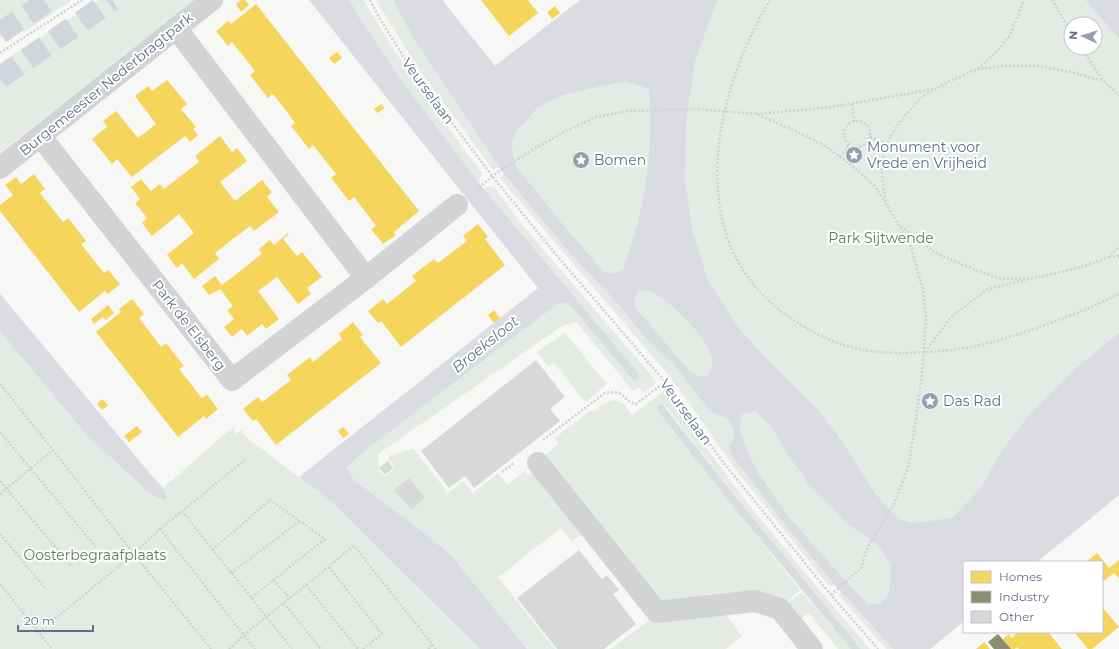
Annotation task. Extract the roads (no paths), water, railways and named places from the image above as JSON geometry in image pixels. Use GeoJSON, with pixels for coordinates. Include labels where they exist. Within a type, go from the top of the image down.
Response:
{"type":"FeatureCollection","features":[{"type":"Feature","properties":{"kind":"street","name":"Burgemeester Nederbragtpark"},"geometry":{"type":"LineString","coordinates":[[0,168],[212,0]]}},
{"type":"Feature","properties":{"kind":"street"},"geometry":{"type":"LineString","coordinates":[[176,28],[366,278]]}},
{"type":"Feature","properties":{"kind":"street","name":"Park de Elsberg"},"geometry":{"type":"LineString","coordinates":[[41,137],[232,380],[366,278],[457,205]]}},
{"type":"Feature","properties":{"kind":"street"},"geometry":{"type":"LineString","coordinates":[[538,453],[657,612],[755,600],[780,609],[812,649]]}},
{"type":"Feature","properties":{"kind":"water","name":"Broeksloot"},"geometry":{"type":"Polygon","coordinates":[[[309,0],[350,0],[359,17],[403,83],[484,189],[639,374],[639,378],[633,380],[569,304],[559,303],[362,453],[347,467],[354,480],[450,554],[527,649],[480,649],[332,502],[299,477],[538,288],[309,0]]]}},
{"type":"Feature","properties":{"kind":"water"},"geometry":{"type":"Polygon","coordinates":[[[393,0],[442,0],[495,66],[580,0],[718,0],[695,62],[686,122],[685,181],[692,227],[707,279],[740,330],[818,410],[841,440],[875,493],[898,519],[913,523],[952,518],[980,489],[1001,452],[1029,415],[1076,368],[1119,333],[1119,495],[1038,561],[963,561],[963,622],[930,649],[893,649],[835,585],[794,536],[732,456],[729,447],[734,438],[733,428],[729,420],[715,414],[707,407],[673,363],[649,342],[621,307],[569,252],[504,174],[414,39],[393,0]],[[624,81],[563,95],[538,107],[516,132],[512,144],[513,157],[518,169],[560,221],[606,273],[616,273],[623,269],[642,206],[649,156],[649,89],[624,81]],[[639,291],[634,300],[635,307],[691,373],[699,376],[708,376],[712,367],[712,358],[703,340],[695,330],[676,310],[657,295],[648,291],[639,291]],[[755,411],[742,414],[739,427],[747,450],[758,473],[789,517],[843,578],[868,604],[880,604],[888,596],[891,579],[890,563],[877,544],[846,523],[830,505],[808,485],[804,476],[789,457],[772,427],[755,411]]]}},
{"type":"Feature","properties":{"kind":"water"},"geometry":{"type":"Polygon","coordinates":[[[1086,0],[1119,0],[1119,38],[1103,20],[1103,16],[1100,16],[1086,0]]]}},
{"type":"Feature","properties":{"kind":"water"},"geometry":{"type":"Polygon","coordinates":[[[0,294],[163,488],[167,496],[165,499],[156,497],[146,490],[87,435],[0,331],[0,294]]]}},
{"type":"Feature","properties":{"kind":"waterway"},"geometry":{"type":"LineString","coordinates":[[661,409],[737,505],[856,649]]}},
{"type":"Feature","properties":{"kind":"tunnel"},"geometry":{"type":"LineString","coordinates":[[0,33],[49,0]]}},
{"type":"Feature","properties":{"kind":"tunnel"},"geometry":{"type":"LineString","coordinates":[[0,78],[112,0]]}},
{"type":"Feature","properties":{"kind":"place","name":"Monument voor Vrede en Vrijheid"},"geometry":{"type":"Point","coordinates":[854,155]}},
{"type":"Feature","properties":{"kind":"place","name":"Bomen"},"geometry":{"type":"Point","coordinates":[581,160]}},
{"type":"Feature","properties":{"kind":"place","name":"Das Rad"},"geometry":{"type":"Point","coordinates":[930,401]}},
{"type":"Feature","properties":{"kind":"park label","name":"Park Sijtwende"},"geometry":{"type":"Point","coordinates":[881,238]}},
{"type":"Feature","properties":{"kind":"park label","name":"Oosterbegraafplaats"},"geometry":{"type":"Point","coordinates":[95,555]}}]}
